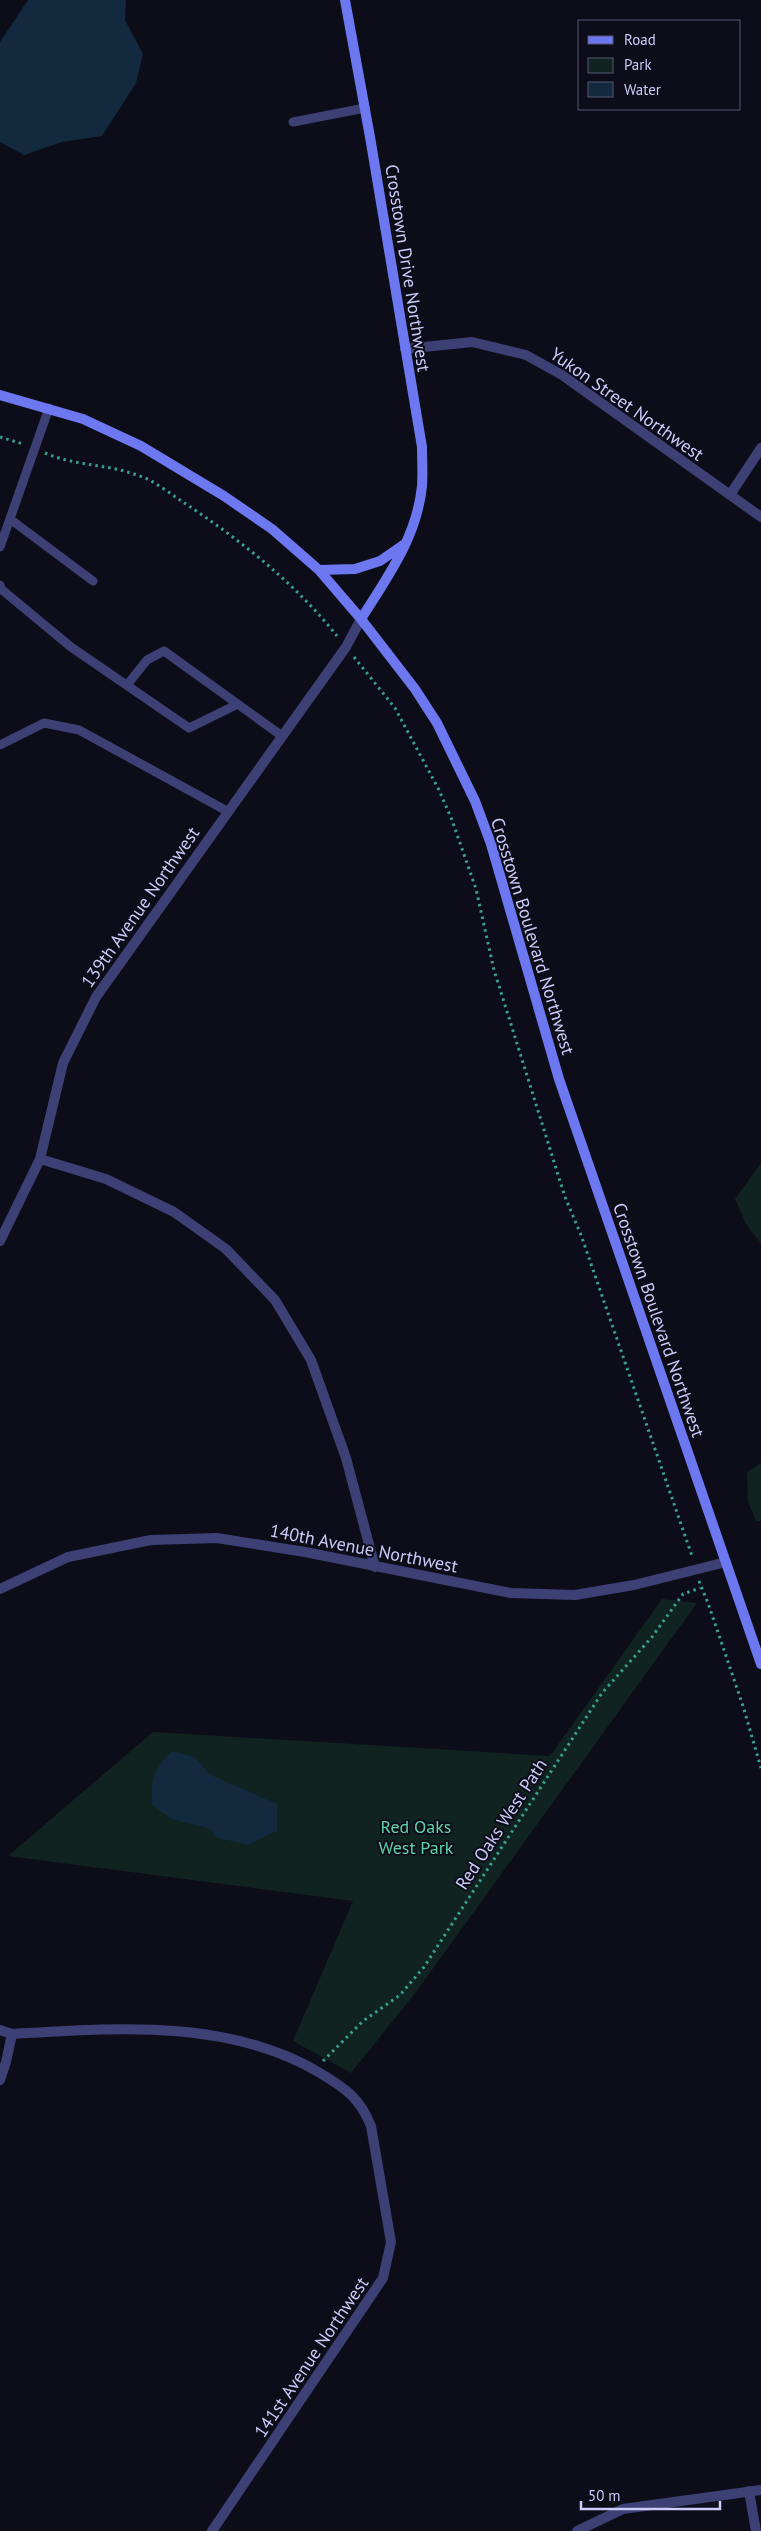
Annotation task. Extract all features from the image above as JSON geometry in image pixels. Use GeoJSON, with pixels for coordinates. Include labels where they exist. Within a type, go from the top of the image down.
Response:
{"type":"FeatureCollection","features":[{"type":"Feature","properties":{"kind":"street","name":"Crosstown Drive Northwest"},"geometry":{"type":"LineString","coordinates":[[345,0],[422,447],[422,484],[417,515],[408,540],[388,578],[361,619]]}},
{"type":"Feature","properties":{"kind":"street","name":"Yukon Street Northwest"},"geometry":{"type":"LineString","coordinates":[[405,349],[472,342],[526,355],[562,375],[761,517]]}},
{"type":"Feature","properties":{"kind":"street","name":"Crosstown Boulevard Northwest"},"geometry":{"type":"LineString","coordinates":[[0,395],[83,419],[142,446],[224,496],[272,529],[319,570],[361,619],[416,689],[453,752],[475,801],[505,886],[540,1017],[579,1142],[761,1664]]}},
{"type":"Feature","properties":{"kind":"street"},"geometry":{"type":"LineString","coordinates":[[730,495],[761,448]]}},
{"type":"Feature","properties":{"kind":"street"},"geometry":{"type":"LineString","coordinates":[[319,570],[355,569],[380,561],[408,540]]}},
{"type":"Feature","properties":{"kind":"street","name":"139th Avenue Northwest"},"geometry":{"type":"LineString","coordinates":[[0,1241],[40,1159],[63,1063],[96,997],[227,811],[346,647],[361,619]]}},
{"type":"Feature","properties":{"kind":"street"},"geometry":{"type":"LineString","coordinates":[[40,1159],[106,1179],[174,1212],[226,1249],[275,1300],[311,1360],[346,1458],[375,1567]]}},
{"type":"Feature","properties":{"kind":"street","name":"140th Avenue Northwest"},"geometry":{"type":"LineString","coordinates":[[0,1589],[68,1557],[151,1540],[217,1538],[305,1552],[511,1593],[574,1595],[634,1585],[726,1562]]}},
{"type":"Feature","properties":{"kind":"street","name":"141st Avenue Northwest"},"geometry":{"type":"LineString","coordinates":[[0,2030],[12,2034],[167,2030],[232,2038],[257,2044],[285,2054],[344,2088],[359,2101],[371,2126],[391,2242],[382,2278],[320,2374],[212,2531]]}},
{"type":"Feature","properties":{"kind":"street"},"geometry":{"type":"LineString","coordinates":[[0,2080],[12,2034]]}},
{"type":"Feature","properties":{"kind":"street"},"geometry":{"type":"LineString","coordinates":[[577,2531],[623,2509],[761,2490]]}},
{"type":"Feature","properties":{"kind":"street"},"geometry":{"type":"LineString","coordinates":[[749,2492],[756,2531]]}},
{"type":"Feature","properties":{"kind":"lane"},"geometry":{"type":"LineString","coordinates":[[293,122],[365,108]]}},
{"type":"Feature","properties":{"kind":"lane"},"geometry":{"type":"LineString","coordinates":[[0,547],[49,408]]}},
{"type":"Feature","properties":{"kind":"lane"},"geometry":{"type":"LineString","coordinates":[[10,519],[92,581]]}},
{"type":"Feature","properties":{"kind":"lane"},"geometry":{"type":"LineString","coordinates":[[0,585],[2,589],[71,647],[189,728],[238,704]]}},
{"type":"Feature","properties":{"kind":"lane"},"geometry":{"type":"LineString","coordinates":[[128,685],[147,660],[164,651],[282,736]]}},
{"type":"Feature","properties":{"kind":"lane"},"geometry":{"type":"LineString","coordinates":[[0,745],[44,723],[79,730],[227,811]]}},
{"type":"Feature","properties":{"kind":"path"},"geometry":{"type":"LineString","coordinates":[[0,437],[35,448],[63,460],[140,475],[162,488],[253,552],[322,617],[394,708],[439,790],[452,820],[476,889],[494,970],[565,1197],[581,1235],[689,1548]]}},
{"type":"Feature","properties":{"kind":"path","name":"Red Oaks West Path"},"geometry":{"type":"LineString","coordinates":[[315,2070],[355,2028],[394,2001],[413,1981],[566,1751],[602,1693],[652,1637],[682,1594],[700,1588],[715,1622],[761,1768]]}},
{"type":"Feature","properties":{"kind":"green space"},"geometry":{"type":"Polygon","coordinates":[[[761,1163],[761,1243],[747,1226],[735,1199],[761,1163]]]}},
{"type":"Feature","properties":{"kind":"green space"},"geometry":{"type":"Polygon","coordinates":[[[761,1463],[761,1521],[756,1521],[748,1502],[747,1472],[761,1463]]]}},
{"type":"Feature","properties":{"kind":"green space","name":"Red Oaks West Park"},"geometry":{"type":"Polygon","coordinates":[[[662,1599],[697,1603],[416,1992],[351,2073],[293,2041],[353,1901],[8,1856],[153,1732],[550,1756],[662,1599]]]}},
{"type":"Feature","properties":{"kind":"water"},"geometry":{"type":"Polygon","coordinates":[[[28,0],[126,0],[125,20],[143,54],[136,83],[102,136],[62,142],[24,155],[0,142],[0,42],[28,0]]]}},
{"type":"Feature","properties":{"kind":"water"},"geometry":{"type":"Polygon","coordinates":[[[172,1751],[195,1757],[209,1774],[277,1804],[277,1831],[248,1845],[215,1837],[211,1829],[172,1819],[152,1805],[154,1775],[161,1763],[172,1751]]]}}]}
